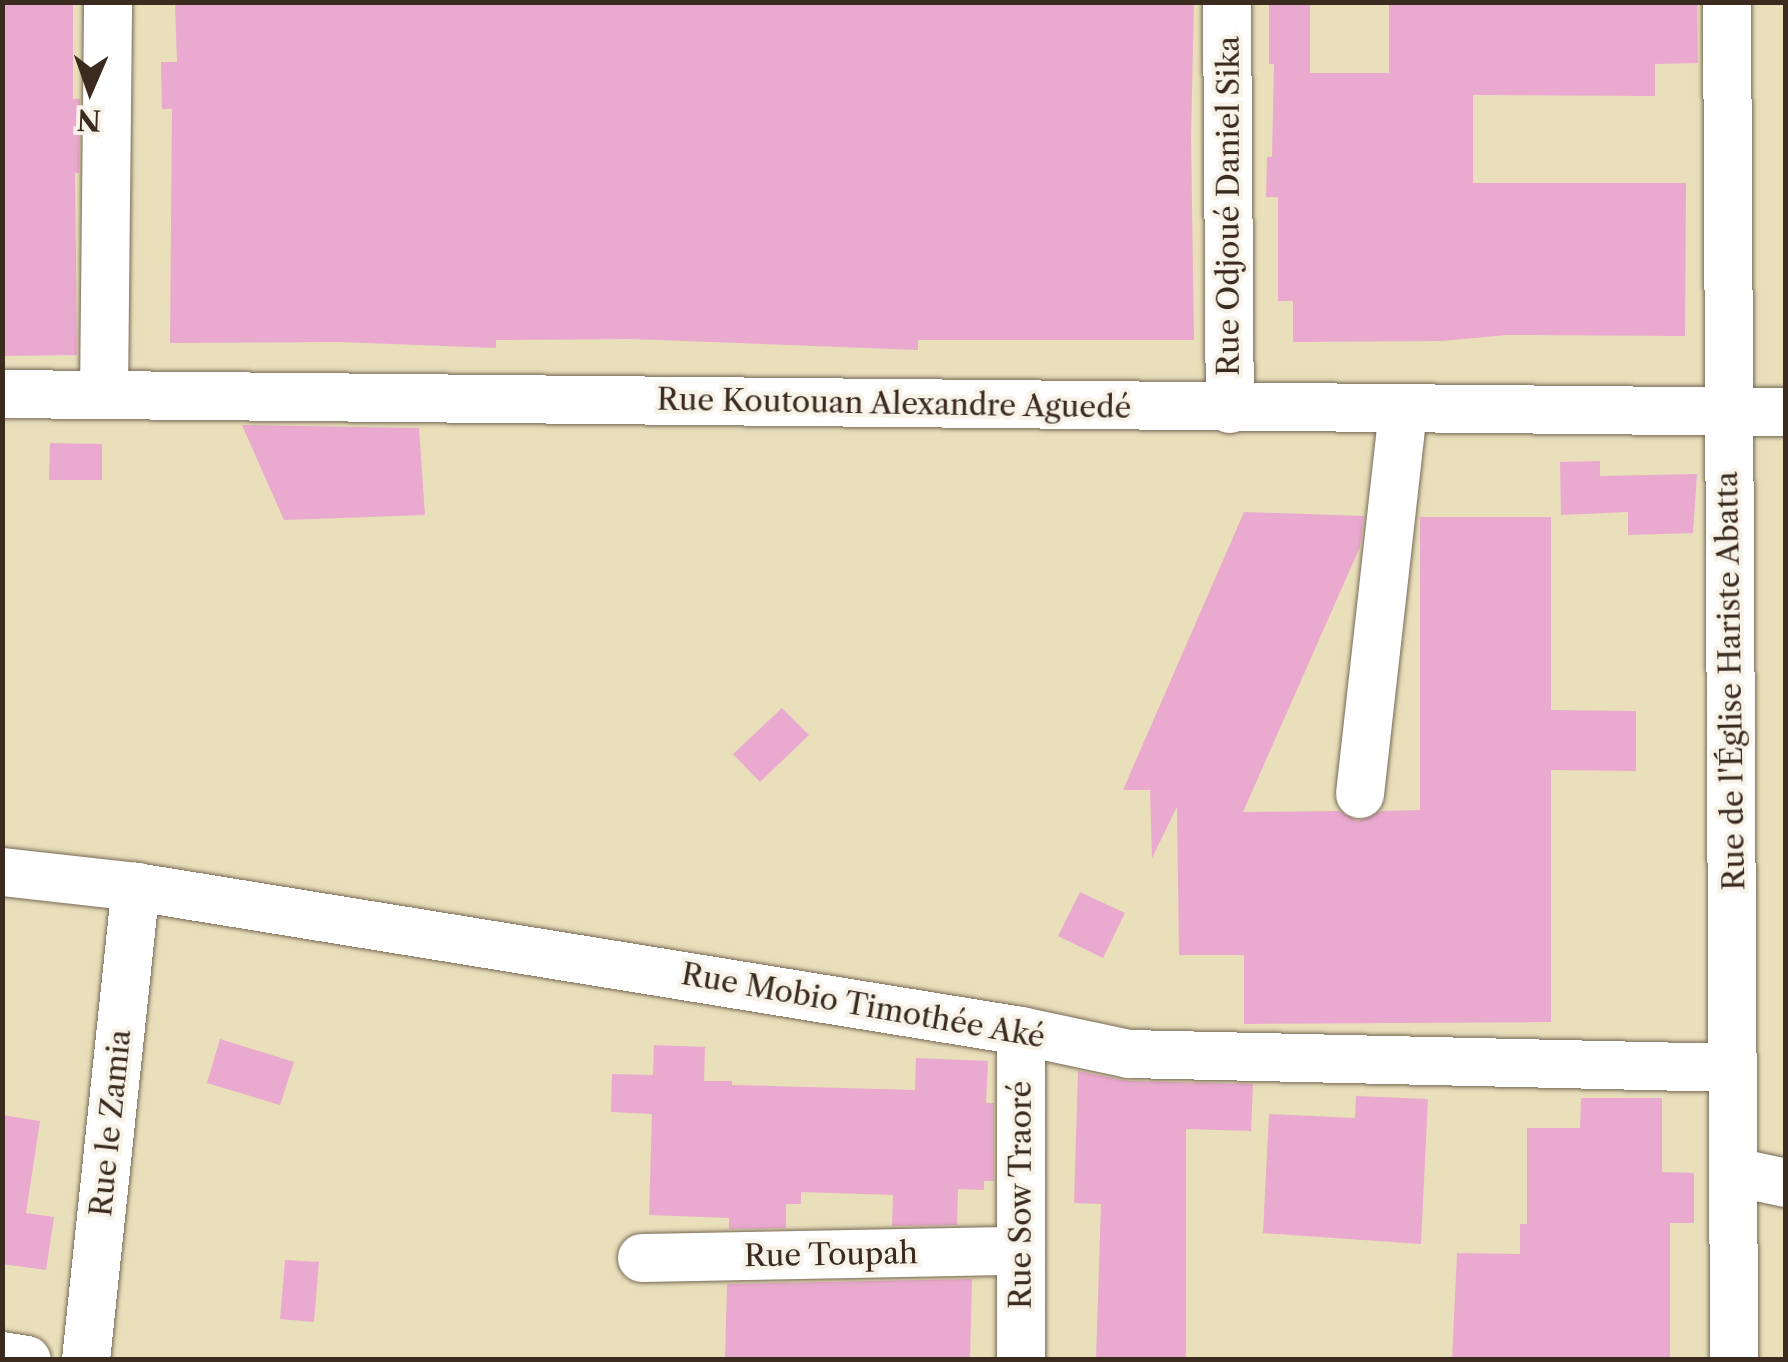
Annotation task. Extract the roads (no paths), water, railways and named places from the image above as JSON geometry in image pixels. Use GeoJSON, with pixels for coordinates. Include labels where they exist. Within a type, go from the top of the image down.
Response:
{"type":"FeatureCollection","features":[{"type":"Feature","properties":{"kind":"street"},"geometry":{"type":"LineString","coordinates":[[104,394],[108,2]]}},
{"type":"Feature","properties":{"kind":"street","name":"Rue Odjoué Daniel Sika"},"geometry":{"type":"LineString","coordinates":[[1227,2],[1230,409]]}},
{"type":"Feature","properties":{"kind":"street","name":"Rue de l'Église Hariste Abatta"},"geometry":{"type":"LineString","coordinates":[[1727,2],[1734,1360]]}},
{"type":"Feature","properties":{"kind":"street","name":"Rue Koutouan Alexandre Aguedé"},"geometry":{"type":"LineString","coordinates":[[2,394],[1786,412]]}},
{"type":"Feature","properties":{"kind":"street"},"geometry":{"type":"LineString","coordinates":[[1360,794],[1403,411]]}},
{"type":"Feature","properties":{"kind":"street","name":"Rue Mobio Timothée Aké"},"geometry":{"type":"LineString","coordinates":[[2,872],[136,887],[1021,1031],[1129,1054],[1730,1068]]}},
{"type":"Feature","properties":{"kind":"street","name":"Rue le Zamia"},"geometry":{"type":"LineString","coordinates":[[86,1360],[136,887]]}},
{"type":"Feature","properties":{"kind":"street","name":"Rue Sow Traoré"},"geometry":{"type":"LineString","coordinates":[[1021,1031],[1021,1360]]}},
{"type":"Feature","properties":{"kind":"street"},"geometry":{"type":"LineString","coordinates":[[1735,1172],[1786,1182]]}},
{"type":"Feature","properties":{"kind":"street","name":"Rue Toupah"},"geometry":{"type":"LineString","coordinates":[[642,1258],[1021,1251]]}},
{"type":"Feature","properties":{"kind":"street"},"geometry":{"type":"LineString","coordinates":[[2,1356],[27,1360]]}}]}
